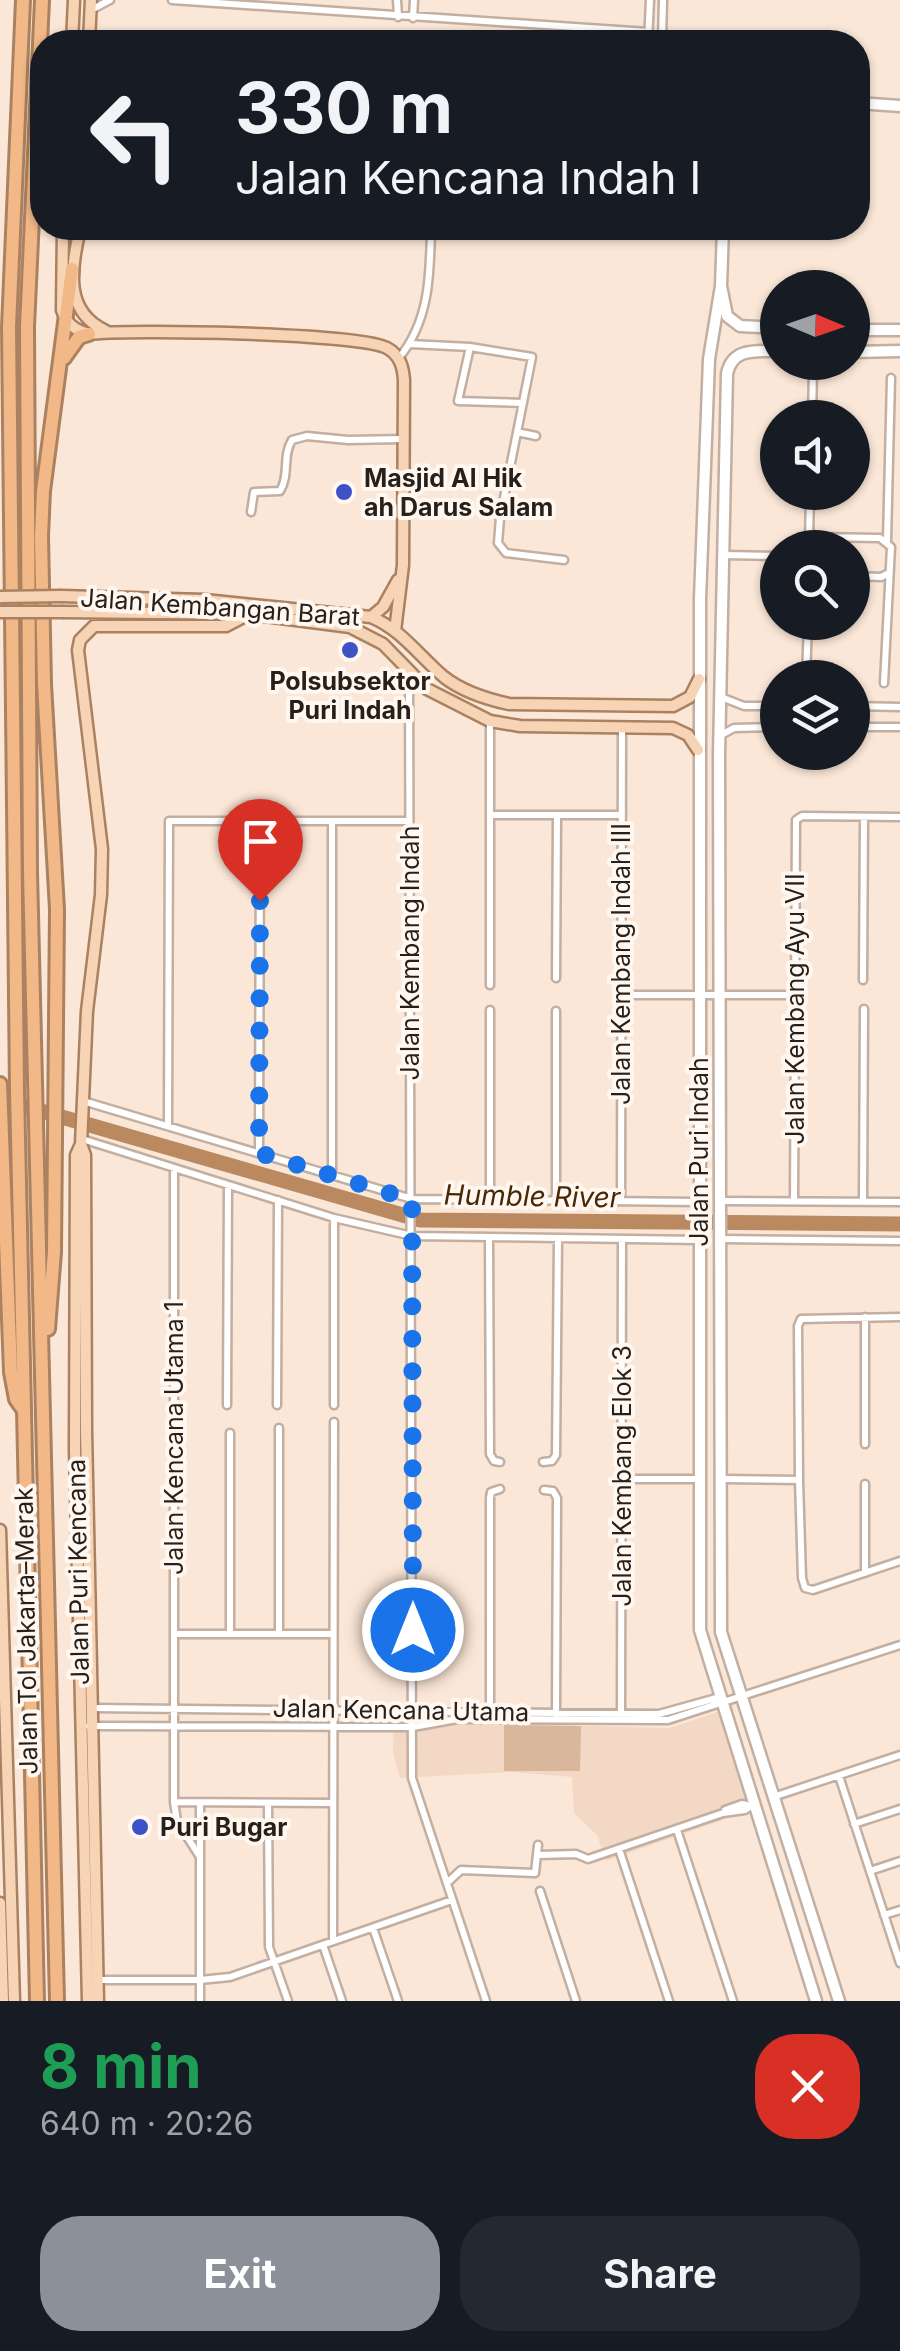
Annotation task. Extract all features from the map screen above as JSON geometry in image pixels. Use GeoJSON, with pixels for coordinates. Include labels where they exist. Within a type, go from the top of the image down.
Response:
{"type":"FeatureCollection","features":[{"type":"Feature","properties":{"kind":"highway"},"geometry":{"type":"LineString","coordinates":[[11,1143],[17,1091],[9,327],[23,0]]}},
{"type":"Feature","properties":{"kind":"highway","name":"Jalan Tol Jakarta–Merak"},"geometry":{"type":"LineString","coordinates":[[41,30],[42,0]]}},
{"type":"Feature","properties":{"kind":"highway","name":"Jalan Tol Jakarta–Merak"},"geometry":{"type":"LineString","coordinates":[[31,240],[27,327],[30,872],[56,2001]]}},
{"type":"Feature","properties":{"kind":"highway"},"geometry":{"type":"LineString","coordinates":[[43,1346],[52,1300],[56,908],[41,536],[43,491],[72,269]]}},
{"type":"Feature","properties":{"kind":"highway"},"geometry":{"type":"LineString","coordinates":[[62,360],[79,337],[89,334]]}},
{"type":"Feature","properties":{"kind":"highway"},"geometry":{"type":"LineString","coordinates":[[0,1084],[11,1143]]}},
{"type":"Feature","properties":{"kind":"highway","name":"Jalan Tol Jakarta–Merak"},"geometry":{"type":"LineString","coordinates":[[11,1143],[12,1372],[16,1399],[24,1410],[37,2001]]}},
{"type":"Feature","properties":{"kind":"main road"},"geometry":{"type":"LineString","coordinates":[[73,30],[74,0]]}},
{"type":"Feature","properties":{"kind":"main road"},"geometry":{"type":"LineString","coordinates":[[90,30],[91,5]]}},
{"type":"Feature","properties":{"kind":"main road"},"geometry":{"type":"LineString","coordinates":[[870,105],[900,106]]}},
{"type":"Feature","properties":{"kind":"main road"},"geometry":{"type":"LineString","coordinates":[[63,240],[61,288],[66,320],[74,329],[89,334],[342,340],[384,346],[399,358],[404,380],[404,565],[395,631]]}},
{"type":"Feature","properties":{"kind":"main road"},"geometry":{"type":"LineString","coordinates":[[78,240],[72,269],[78,308],[95,326],[108,332]]}},
{"type":"Feature","properties":{"kind":"main road","name":"Jalan Puri Indah"},"geometry":{"type":"LineString","coordinates":[[722,240],[720,286],[708,359],[699,679],[700,1630],[750,1804],[816,2001]]}},
{"type":"Feature","properties":{"kind":"main road"},"geometry":{"type":"LineString","coordinates":[[720,286],[724,310],[735,324],[760,326]]}},
{"type":"Feature","properties":{"kind":"main road"},"geometry":{"type":"LineString","coordinates":[[870,331],[900,330]]}},
{"type":"Feature","properties":{"kind":"main road","name":"Jalan Puri Indah"},"geometry":{"type":"LineString","coordinates":[[760,351],[732,358],[727,374],[719,738],[721,1632],[839,2001]]}},
{"type":"Feature","properties":{"kind":"main road"},"geometry":{"type":"LineString","coordinates":[[870,352],[900,352]]}},
{"type":"Feature","properties":{"kind":"main road"},"geometry":{"type":"LineString","coordinates":[[371,617],[391,596],[404,565]]}},
{"type":"Feature","properties":{"kind":"main road","name":"Jalan Kembangan Barat"},"geometry":{"type":"LineString","coordinates":[[0,596],[205,600],[371,617],[395,631],[454,684],[509,704],[673,706],[690,697],[699,679]]}},
{"type":"Feature","properties":{"kind":"main road","name":"Jalan Kembangan Barat"},"geometry":{"type":"LineString","coordinates":[[0,612],[249,614],[362,630],[446,700],[490,722],[508,726],[681,731],[698,750]]}},
{"type":"Feature","properties":{"kind":"main road","name":"Jalan Puri Kencana"},"geometry":{"type":"LineString","coordinates":[[98,2001],[86,1708],[85,1154],[80,1139],[87,1011],[102,895],[102,849],[78,650],[80,640],[94,626],[226,626],[249,614]]}},
{"type":"Feature","properties":{"kind":"main road"},"geometry":{"type":"LineString","coordinates":[[508,726],[518,715],[509,704]]}},
{"type":"Feature","properties":{"kind":"main road"},"geometry":{"type":"LineString","coordinates":[[642,706],[650,716],[642,727]]}},
{"type":"Feature","properties":{"kind":"main road"},"geometry":{"type":"LineString","coordinates":[[0,1530],[14,2001]]}},
{"type":"Feature","properties":{"kind":"main road","name":"Jalan Puri Kencana"},"geometry":{"type":"LineString","coordinates":[[87,1726],[88,2001]]}},
{"type":"Feature","properties":{"kind":"main road"},"geometry":{"type":"LineString","coordinates":[[0,1904],[3,2001]]}},
{"type":"Feature","properties":{"kind":"street"},"geometry":{"type":"LineString","coordinates":[[91,5],[110,0]]}},
{"type":"Feature","properties":{"kind":"street"},"geometry":{"type":"LineString","coordinates":[[172,0],[614,30]]}},
{"type":"Feature","properties":{"kind":"street"},"geometry":{"type":"LineString","coordinates":[[397,0],[398,17]]}},
{"type":"Feature","properties":{"kind":"street"},"geometry":{"type":"LineString","coordinates":[[413,18],[414,0]]}},
{"type":"Feature","properties":{"kind":"street"},"geometry":{"type":"LineString","coordinates":[[648,30],[650,0]]}},
{"type":"Feature","properties":{"kind":"street"},"geometry":{"type":"LineString","coordinates":[[663,30],[664,0]]}},
{"type":"Feature","properties":{"kind":"street"},"geometry":{"type":"LineString","coordinates":[[399,358],[410,344],[427,294],[430,240]]}},
{"type":"Feature","properties":{"kind":"street"},"geometry":{"type":"LineString","coordinates":[[410,344],[532,356],[498,543],[506,553],[564,560]]}},
{"type":"Feature","properties":{"kind":"street"},"geometry":{"type":"LineString","coordinates":[[470,348],[458,402],[523,403]]}},
{"type":"Feature","properties":{"kind":"street"},"geometry":{"type":"LineString","coordinates":[[887,542],[891,378]]}},
{"type":"Feature","properties":{"kind":"street"},"geometry":{"type":"LineString","coordinates":[[516,432],[536,436]]}},
{"type":"Feature","properties":{"kind":"street"},"geometry":{"type":"LineString","coordinates":[[251,512],[254,492],[280,490],[284,486],[286,449],[292,440],[307,436],[403,439]]}},
{"type":"Feature","properties":{"kind":"street"},"geometry":{"type":"LineString","coordinates":[[870,538],[887,542],[896,556],[887,574],[884,683]]}},
{"type":"Feature","properties":{"kind":"street"},"geometry":{"type":"LineString","coordinates":[[723,555],[760,556]]}},
{"type":"Feature","properties":{"kind":"street"},"geometry":{"type":"LineString","coordinates":[[870,577],[887,574]]}},
{"type":"Feature","properties":{"kind":"street","name":"Jalan Kembang Indah"},"geometry":{"type":"LineString","coordinates":[[409,672],[414,1789],[486,2001]]}},
{"type":"Feature","properties":{"kind":"street"},"geometry":{"type":"LineString","coordinates":[[720,697],[734,704],[760,705]]}},
{"type":"Feature","properties":{"kind":"street"},"geometry":{"type":"LineString","coordinates":[[870,706],[900,706]]}},
{"type":"Feature","properties":{"kind":"street"},"geometry":{"type":"LineString","coordinates":[[490,722],[490,985]]}},
{"type":"Feature","properties":{"kind":"street","name":"Jalan Kembang Indah III"},"geometry":{"type":"LineString","coordinates":[[621,1202],[622,727]]}},
{"type":"Feature","properties":{"kind":"street"},"geometry":{"type":"LineString","coordinates":[[719,738],[734,728],[760,727]]}},
{"type":"Feature","properties":{"kind":"street"},"geometry":{"type":"LineString","coordinates":[[870,727],[900,727]]}},
{"type":"Feature","properties":{"kind":"street"},"geometry":{"type":"LineString","coordinates":[[490,815],[622,815]]}},
{"type":"Feature","properties":{"kind":"street"},"geometry":{"type":"LineString","coordinates":[[556,815],[556,978]]}},
{"type":"Feature","properties":{"kind":"street"},"geometry":{"type":"LineString","coordinates":[[863,980],[864,817],[900,818]]}},
{"type":"Feature","properties":{"kind":"street","name":"Jalan Kembang Ayu VII"},"geometry":{"type":"LineString","coordinates":[[794,1202],[798,818],[864,817]]}},
{"type":"Feature","properties":{"kind":"street"},"geometry":{"type":"LineString","coordinates":[[168,1125],[169,822],[408,822]]}},
{"type":"Feature","properties":{"kind":"street"},"geometry":{"type":"LineString","coordinates":[[259,1153],[260,822]]}},
{"type":"Feature","properties":{"kind":"street"},"geometry":{"type":"LineString","coordinates":[[332,822],[332,1175]]}},
{"type":"Feature","properties":{"kind":"street"},"geometry":{"type":"LineString","coordinates":[[621,996],[794,995]]}},
{"type":"Feature","properties":{"kind":"street"},"geometry":{"type":"LineString","coordinates":[[863,1202],[864,1009]]}},
{"type":"Feature","properties":{"kind":"street"},"geometry":{"type":"LineString","coordinates":[[490,1010],[490,1201]]}},
{"type":"Feature","properties":{"kind":"street"},"geometry":{"type":"LineString","coordinates":[[556,1011],[556,1201]]}},
{"type":"Feature","properties":{"kind":"street"},"geometry":{"type":"LineString","coordinates":[[81,1105],[168,1125],[412,1202],[700,1205]]}},
{"type":"Feature","properties":{"kind":"street"},"geometry":{"type":"LineString","coordinates":[[80,1139],[334,1218],[412,1235],[700,1238]]}},
{"type":"Feature","properties":{"kind":"street","name":"Jalan Kencana Utama 1"},"geometry":{"type":"LineString","coordinates":[[174,1168],[174,1802]]}},
{"type":"Feature","properties":{"kind":"street"},"geometry":{"type":"LineString","coordinates":[[228,1186],[228,1405]]}},
{"type":"Feature","properties":{"kind":"street"},"geometry":{"type":"LineString","coordinates":[[277,1405],[278,1200]]}},
{"type":"Feature","properties":{"kind":"street"},"geometry":{"type":"LineString","coordinates":[[720,1204],[900,1202]]}},
{"type":"Feature","properties":{"kind":"street"},"geometry":{"type":"LineString","coordinates":[[334,1218],[334,1405]]}},
{"type":"Feature","properties":{"kind":"street"},"geometry":{"type":"LineString","coordinates":[[720,1237],[900,1241]]}},
{"type":"Feature","properties":{"kind":"street"},"geometry":{"type":"LineString","coordinates":[[489,1238],[490,1454],[500,1462]]}},
{"type":"Feature","properties":{"kind":"street"},"geometry":{"type":"LineString","coordinates":[[544,1462],[552,1461],[556,1455],[558,1238]]}},
{"type":"Feature","properties":{"kind":"street","name":"Jalan Kembang Elok 3"},"geometry":{"type":"LineString","coordinates":[[621,1713],[622,1238]]}},
{"type":"Feature","properties":{"kind":"street"},"geometry":{"type":"LineString","coordinates":[[900,1317],[808,1317],[799,1322],[804,1586],[813,1590],[900,1561]]}},
{"type":"Feature","properties":{"kind":"street"},"geometry":{"type":"LineString","coordinates":[[865,1444],[866,1317]]}},
{"type":"Feature","properties":{"kind":"street"},"geometry":{"type":"LineString","coordinates":[[332,1941],[334,1422]]}},
{"type":"Feature","properties":{"kind":"street"},"geometry":{"type":"LineString","coordinates":[[279,1428],[279,1634]]}},
{"type":"Feature","properties":{"kind":"street"},"geometry":{"type":"LineString","coordinates":[[230,1433],[230,1634]]}},
{"type":"Feature","properties":{"kind":"street"},"geometry":{"type":"LineString","coordinates":[[622,1479],[699,1479]]}},
{"type":"Feature","properties":{"kind":"street"},"geometry":{"type":"LineString","coordinates":[[718,1479],[800,1480]]}},
{"type":"Feature","properties":{"kind":"street"},"geometry":{"type":"LineString","coordinates":[[865,1484],[865,1573]]}},
{"type":"Feature","properties":{"kind":"street"},"geometry":{"type":"LineString","coordinates":[[500,1489],[492,1492],[490,1498],[486,1714],[659,1718],[741,1698],[900,1645]]}},
{"type":"Feature","properties":{"kind":"street"},"geometry":{"type":"LineString","coordinates":[[544,1490],[553,1492],[557,1498],[556,1716]]}},
{"type":"Feature","properties":{"kind":"street"},"geometry":{"type":"LineString","coordinates":[[174,1634],[333,1634]]}},
{"type":"Feature","properties":{"kind":"street","name":"Jalan Kencana Utama"},"geometry":{"type":"LineString","coordinates":[[86,1708],[413,1709],[440,1714],[486,1714]]}},
{"type":"Feature","properties":{"kind":"street","name":"Jalan Kencana Utama"},"geometry":{"type":"LineString","coordinates":[[556,1716],[621,1713],[659,1718]]}},
{"type":"Feature","properties":{"kind":"street","name":"Jalan Kencana Utama"},"geometry":{"type":"LineString","coordinates":[[87,1726],[413,1727],[486,1714]]}},
{"type":"Feature","properties":{"kind":"street"},"geometry":{"type":"LineString","coordinates":[[772,1798],[900,1756]]}},
{"type":"Feature","properties":{"kind":"street"},"geometry":{"type":"LineString","coordinates":[[839,1776],[900,1962]]}},
{"type":"Feature","properties":{"kind":"street"},"geometry":{"type":"LineString","coordinates":[[200,1857],[177,1821],[174,1802],[333,1803]]}},
{"type":"Feature","properties":{"kind":"street"},"geometry":{"type":"LineString","coordinates":[[200,1802],[200,2001]]}},
{"type":"Feature","properties":{"kind":"street"},"geometry":{"type":"LineString","coordinates":[[268,1803],[269,1947],[288,2001]]}},
{"type":"Feature","properties":{"kind":"street"},"geometry":{"type":"LineString","coordinates":[[538,1855],[576,1854],[588,1860],[723,1813],[745,1810],[750,1804]]}},
{"type":"Feature","properties":{"kind":"street"},"geometry":{"type":"LineString","coordinates":[[854,1824],[900,1809]]}},
{"type":"Feature","properties":{"kind":"street"},"geometry":{"type":"LineString","coordinates":[[677,1830],[733,2001]]}},
{"type":"Feature","properties":{"kind":"street"},"geometry":{"type":"LineString","coordinates":[[447,1884],[458,1870],[535,1874],[538,1845]]}},
{"type":"Feature","properties":{"kind":"street"},"geometry":{"type":"LineString","coordinates":[[619,1849],[669,2001]]}},
{"type":"Feature","properties":{"kind":"street"},"geometry":{"type":"LineString","coordinates":[[870,1870],[900,1860]]}},
{"type":"Feature","properties":{"kind":"street"},"geometry":{"type":"LineString","coordinates":[[540,1891],[576,2001]]}},
{"type":"Feature","properties":{"kind":"street"},"geometry":{"type":"LineString","coordinates":[[98,1980],[200,1980],[230,1976],[452,1900]]}},
{"type":"Feature","properties":{"kind":"street"},"geometry":{"type":"LineString","coordinates":[[884,1915],[900,1910]]}},
{"type":"Feature","properties":{"kind":"street"},"geometry":{"type":"LineString","coordinates":[[373,1928],[398,2001]]}},
{"type":"Feature","properties":{"kind":"street"},"geometry":{"type":"LineString","coordinates":[[323,1945],[342,2001]]}},
{"type":"Feature","properties":{"kind":"shaded area"},"geometry":{"type":"Polygon","coordinates":[[[726,1709],[760,1807],[606,1861],[597,1835],[574,1813],[572,1777],[512,1772],[400,1778],[393,1752],[394,1721],[670,1728],[726,1709]]]}},
{"type":"Feature","properties":{"kind":"shaded area"},"geometry":{"type":"Polygon","coordinates":[[[504,1725],[581,1726],[580,1771],[504,1771],[504,1725]]]}},
{"type":"Feature","properties":{"kind":"waterway","name":"Humble River"},"geometry":{"type":"LineString","coordinates":[[6,1101],[420,1220],[900,1224]]}},
{"type":"Feature","properties":{"kind":"place","name":"Masjid Al Hik ah Darus Salam"},"geometry":{"type":"Point","coordinates":[344,492]}},
{"type":"Feature","properties":{"kind":"place","name":"Polsubsektor Puri Indah"},"geometry":{"type":"Point","coordinates":[350,650]}},
{"type":"Feature","properties":{"kind":"place","name":"Puri Bugar"},"geometry":{"type":"Point","coordinates":[140,1827]}},
{"type":"Feature","properties":{"kind":"route"},"geometry":{"type":"LineString","coordinates":[[260,901],[259,1153],[412,1200],[413,1630]]}}]}
